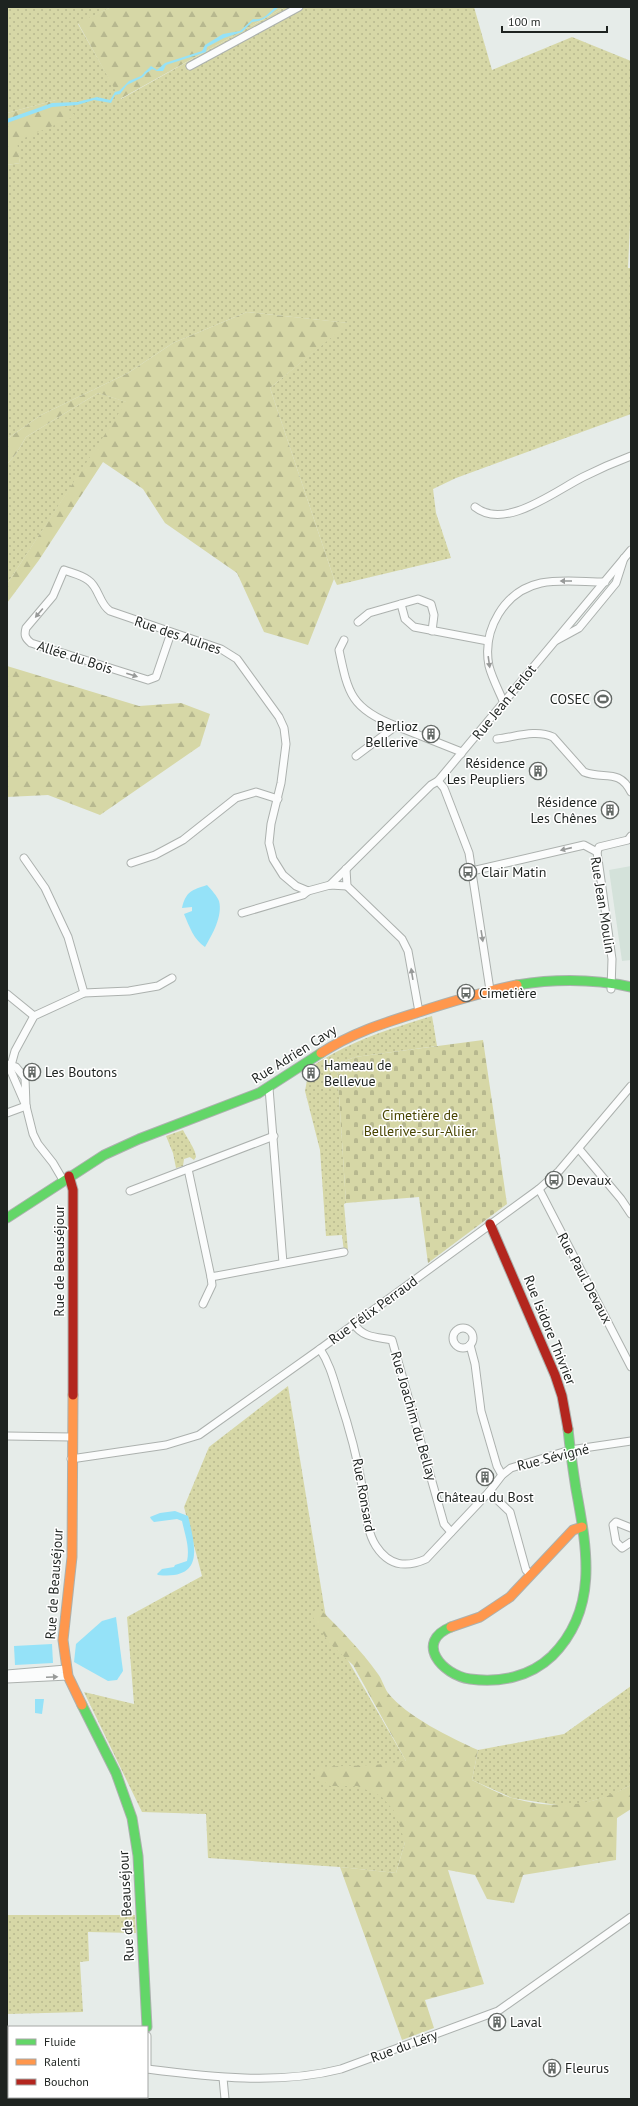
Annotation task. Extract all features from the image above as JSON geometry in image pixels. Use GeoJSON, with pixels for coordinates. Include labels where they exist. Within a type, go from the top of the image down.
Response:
{"type":"FeatureCollection","features":[{"type":"Feature","properties":{"kind":"street"},"geometry":{"type":"LineString","coordinates":[[190,66],[299,7]]}},
{"type":"Feature","properties":{"kind":"street"},"geometry":{"type":"LineString","coordinates":[[475,507],[489,516],[517,511],[544,500],[582,477],[631,456]]}},
{"type":"Feature","properties":{"kind":"street","name":"Rue Jean Ferlot"},"geometry":{"type":"LineString","coordinates":[[346,869],[431,785],[438,781],[449,766],[461,754],[554,641],[605,582],[615,567],[631,550]]}},
{"type":"Feature","properties":{"kind":"street","name":"Rue Jean Ferlot"},"geometry":{"type":"LineString","coordinates":[[554,641],[579,628],[616,583],[624,558]]}},
{"type":"Feature","properties":{"kind":"street","name":"Allée du Bois"},"geometry":{"type":"LineString","coordinates":[[64,570],[53,596],[26,628],[24,633],[26,638],[31,643],[148,680],[156,677],[171,632]]}},
{"type":"Feature","properties":{"kind":"street","name":"Rue des Aulnes"},"geometry":{"type":"LineString","coordinates":[[64,570],[88,580],[92,584],[102,604],[110,612],[230,653],[237,659],[279,717],[284,728],[286,744],[278,799],[271,824],[269,843],[273,859],[283,875],[296,886],[308,891]]}},
{"type":"Feature","properties":{"kind":"street"},"geometry":{"type":"LineString","coordinates":[[504,703],[491,672],[488,641],[494,623],[503,607],[516,594],[527,588],[554,581],[605,582]]}},
{"type":"Feature","properties":{"kind":"street"},"geometry":{"type":"LineString","coordinates":[[358,622],[369,613],[418,599],[431,604],[434,615],[432,630]]}},
{"type":"Feature","properties":{"kind":"street"},"geometry":{"type":"LineString","coordinates":[[401,604],[405,620],[414,627],[488,641]]}},
{"type":"Feature","properties":{"kind":"street"},"geometry":{"type":"LineString","coordinates":[[344,640],[339,650],[346,685],[366,713],[459,751],[461,754]]}},
{"type":"Feature","properties":{"kind":"street"},"geometry":{"type":"LineString","coordinates":[[356,756],[396,726]]}},
{"type":"Feature","properties":{"kind":"street"},"geometry":{"type":"LineString","coordinates":[[497,739],[537,733],[548,734],[553,737],[584,772],[618,777],[623,780],[631,792]]}},
{"type":"Feature","properties":{"kind":"street"},"geometry":{"type":"LineString","coordinates":[[438,781],[444,788],[470,853],[490,990]]}},
{"type":"Feature","properties":{"kind":"street"},"geometry":{"type":"LineString","coordinates":[[131,863],[156,855],[183,840],[236,798],[256,792],[278,799]]}},
{"type":"Feature","properties":{"kind":"street"},"geometry":{"type":"LineString","coordinates":[[597,852],[599,847],[628,840],[631,836]]}},
{"type":"Feature","properties":{"kind":"street","name":"Rue Jean Moulin"},"geometry":{"type":"LineString","coordinates":[[472,871],[584,845],[597,852],[612,959],[611,986]]}},
{"type":"Feature","properties":{"kind":"street"},"geometry":{"type":"LineString","coordinates":[[24,858],[46,888],[68,937],[84,993]]}},
{"type":"Feature","properties":{"kind":"street"},"geometry":{"type":"LineString","coordinates":[[330,885],[346,869]]}},
{"type":"Feature","properties":{"kind":"street"},"geometry":{"type":"LineString","coordinates":[[346,869],[347,886]]}},
{"type":"Feature","properties":{"kind":"street"},"geometry":{"type":"LineString","coordinates":[[242,913],[303,895],[308,891],[330,885],[347,886],[402,939],[408,951],[419,1012]]}},
{"type":"Feature","properties":{"kind":"street"},"geometry":{"type":"LineString","coordinates":[[66,1178],[38,1144],[33,1134],[26,1106],[8,1065],[15,1051],[34,1016],[84,993],[158,986],[172,978]]}},
{"type":"Feature","properties":{"kind":"street","name":"Rue Adrien Cavy"},"geometry":{"type":"LineString","coordinates":[[7,1218],[66,1178],[104,1155],[139,1139],[269,1088],[343,1038],[490,990],[543,982],[593,983],[631,991]]}},
{"type":"Feature","properties":{"kind":"street","name":"Rue Adrien Cavy"},"geometry":{"type":"LineString","coordinates":[[611,986],[631,987]]}},
{"type":"Feature","properties":{"kind":"street"},"geometry":{"type":"LineString","coordinates":[[7,994],[34,1016]]}},
{"type":"Feature","properties":{"kind":"street"},"geometry":{"type":"LineString","coordinates":[[8,1065],[16,1067],[25,1078],[26,1106]]}},
{"type":"Feature","properties":{"kind":"street"},"geometry":{"type":"LineString","coordinates":[[269,1088],[283,1263]]}},
{"type":"Feature","properties":{"kind":"street","name":"Rue Félix Perraud"},"geometry":{"type":"LineString","coordinates":[[71,1459],[166,1445],[199,1435],[320,1350],[539,1189],[579,1149],[630,1090]]}},
{"type":"Feature","properties":{"kind":"street"},"geometry":{"type":"LineString","coordinates":[[7,1113],[26,1106]]}},
{"type":"Feature","properties":{"kind":"street"},"geometry":{"type":"LineString","coordinates":[[130,1191],[274,1136]]}},
{"type":"Feature","properties":{"kind":"street"},"geometry":{"type":"LineString","coordinates":[[579,1149],[631,1214]]}},
{"type":"Feature","properties":{"kind":"street"},"geometry":{"type":"LineString","coordinates":[[188,1169],[212,1285],[203,1304]]}},
{"type":"Feature","properties":{"kind":"street","name":"Rue de Beauséjour"},"geometry":{"type":"LineString","coordinates":[[66,1178],[73,1190],[74,1257],[71,1437],[72,1557],[62,1631],[67,1673],[116,1773],[132,1818],[138,1856],[147,2026]]}},
{"type":"Feature","properties":{"kind":"street","name":"Rue Paul Devaux"},"geometry":{"type":"LineString","coordinates":[[539,1189],[631,1367]]}},
{"type":"Feature","properties":{"kind":"street","name":"Rue Isidore Thivrier"},"geometry":{"type":"LineString","coordinates":[[490,1224],[555,1375],[564,1402],[582,1527],[586,1566],[586,1588],[577,1620],[568,1636],[546,1660],[532,1671],[496,1681],[477,1681],[457,1675],[442,1667],[437,1661],[434,1651],[437,1636],[444,1629],[474,1619],[498,1606],[531,1575],[573,1530],[582,1527]]}},
{"type":"Feature","properties":{"kind":"street"},"geometry":{"type":"LineString","coordinates":[[211,1277],[344,1252]]}},
{"type":"Feature","properties":{"kind":"street","name":"Rue Joachim du Bellay"},"geometry":{"type":"LineString","coordinates":[[354,1324],[359,1331],[365,1335],[392,1340],[444,1524],[451,1532]]}},
{"type":"Feature","properties":{"kind":"street"},"geometry":{"type":"LineString","coordinates":[[470,1345],[475,1364],[481,1411],[497,1466],[502,1475]]}},
{"type":"Feature","properties":{"kind":"street","name":"Rue Ronsard"},"geometry":{"type":"LineString","coordinates":[[320,1350],[328,1363],[356,1452],[370,1531],[375,1545],[381,1553],[392,1561],[403,1565],[414,1564],[426,1560],[489,1492],[502,1475]]}},
{"type":"Feature","properties":{"kind":"street"},"geometry":{"type":"LineString","coordinates":[[7,1436],[71,1437]]}},
{"type":"Feature","properties":{"kind":"street","name":"Rue Sévigné"},"geometry":{"type":"LineString","coordinates":[[502,1475],[511,1468],[570,1450],[631,1441]]}},
{"type":"Feature","properties":{"kind":"street"},"geometry":{"type":"LineString","coordinates":[[489,1492],[510,1512],[526,1570],[531,1575]]}},
{"type":"Feature","properties":{"kind":"street"},"geometry":{"type":"LineString","coordinates":[[631,1528],[616,1522],[613,1525],[616,1542],[622,1548],[631,1542]]}},
{"type":"Feature","properties":{"kind":"street"},"geometry":{"type":"LineString","coordinates":[[7,1674],[67,1673]]}},
{"type":"Feature","properties":{"kind":"street"},"geometry":{"type":"LineString","coordinates":[[7,1679],[67,1673]]}},
{"type":"Feature","properties":{"kind":"street","name":"Rue du Léry"},"geometry":{"type":"LineString","coordinates":[[148,2069],[223,2078],[324,2074],[341,2069],[492,2014],[631,1917]]}},
{"type":"Feature","properties":{"kind":"street"},"geometry":{"type":"LineString","coordinates":[[223,2078],[225,2099]]}},
{"type":"Feature","properties":{"kind":"shaded area"},"geometry":{"type":"Polygon","coordinates":[[[631,866],[631,960],[622,961],[609,870],[631,866]]]}},
{"type":"Feature","properties":{"kind":"green space"},"geometry":{"type":"Polygon","coordinates":[[[7,7],[111,7],[78,24],[121,99],[285,7],[474,7],[492,70],[572,37],[631,61],[631,201],[628,268],[631,268],[631,414],[456,478],[433,489],[436,513],[451,558],[337,585],[270,388],[348,323],[247,312],[173,343],[128,373],[41,415],[7,439],[7,165],[20,163],[16,141],[56,100],[7,113],[7,7]]]}},
{"type":"Feature","properties":{"kind":"green space"},"geometry":{"type":"Polygon","coordinates":[[[111,7],[285,7],[120,99],[78,23],[111,7]]]}},
{"type":"Feature","properties":{"kind":"green space"},"geometry":{"type":"Polygon","coordinates":[[[56,100],[76,116],[17,141],[20,163],[7,165],[7,113],[56,100]]]}},
{"type":"Feature","properties":{"kind":"green space"},"geometry":{"type":"Polygon","coordinates":[[[247,312],[349,323],[270,388],[334,579],[308,645],[264,632],[237,573],[165,523],[143,489],[103,462],[39,560],[7,603],[7,584],[126,402],[98,393],[26,437],[16,454],[7,464],[7,439],[41,415],[128,373],[173,343],[247,312]]]}},
{"type":"Feature","properties":{"kind":"green space"},"geometry":{"type":"Polygon","coordinates":[[[98,393],[127,402],[7,584],[7,464],[16,454],[26,437],[98,393]]]}},
{"type":"Feature","properties":{"kind":"green space"},"geometry":{"type":"Polygon","coordinates":[[[7,666],[139,706],[181,703],[210,714],[200,746],[100,815],[48,795],[7,797],[7,666]]]}},
{"type":"Feature","properties":{"kind":"green space"},"geometry":{"type":"Polygon","coordinates":[[[432,1016],[437,1046],[355,1057],[337,1064],[346,1203],[344,1204],[348,1251],[344,1252],[342,1235],[326,1236],[320,1150],[305,1091],[308,1075],[313,1076],[314,1065],[343,1048],[386,1031],[432,1016]]]}},
{"type":"Feature","properties":{"kind":"green space","name":"Cimetière de Bellerive-sur-Aliier"},"geometry":{"type":"Polygon","coordinates":[[[483,1040],[507,1204],[428,1263],[419,1197],[346,1203],[337,1064],[355,1057],[483,1040]]]}},
{"type":"Feature","properties":{"kind":"green space"},"geometry":{"type":"Polygon","coordinates":[[[183,1130],[193,1147],[196,1157],[194,1160],[190,1157],[184,1159],[183,1166],[176,1168],[173,1153],[166,1136],[183,1130]]]}},
{"type":"Feature","properties":{"kind":"green space"},"geometry":{"type":"Polygon","coordinates":[[[288,1386],[327,1624],[406,1761],[405,1842],[396,1873],[340,1867],[208,1858],[206,1814],[142,1812],[84,1692],[134,1704],[127,1617],[202,1576],[184,1507],[209,1447],[288,1386]]]}},
{"type":"Feature","properties":{"kind":"green space"},"geometry":{"type":"Polygon","coordinates":[[[318,1607],[364,1656],[379,1676],[388,1693],[396,1702],[430,1726],[478,1750],[472,1780],[512,1798],[528,1802],[558,1805],[587,1802],[602,1798],[631,1785],[631,1809],[617,1818],[616,1860],[523,1875],[514,1903],[487,1899],[475,1875],[448,1870],[484,1984],[425,2000],[434,2028],[402,2040],[340,1867],[396,1873],[405,1842],[395,1812],[381,1796],[357,1786],[330,1786],[315,1775],[317,1767],[375,1765],[406,1761],[353,1665],[329,1643],[311,1614],[318,1607]]]}},
{"type":"Feature","properties":{"kind":"green space"},"geometry":{"type":"Polygon","coordinates":[[[631,1686],[631,1785],[610,1796],[577,1805],[557,1805],[512,1798],[472,1780],[478,1750],[564,1734],[631,1686]]]}},
{"type":"Feature","properties":{"kind":"green space"},"geometry":{"type":"Polygon","coordinates":[[[7,1915],[135,1915],[136,1933],[88,1932],[89,1961],[80,1962],[83,2012],[7,2014],[7,1915]]]}},
{"type":"Feature","properties":{"kind":"water"},"geometry":{"type":"Polygon","coordinates":[[[275,7],[279,7],[264,19],[252,22],[242,32],[224,38],[207,47],[206,52],[166,65],[163,71],[157,71],[150,68],[143,77],[127,85],[120,94],[115,95],[111,103],[94,100],[77,105],[52,107],[7,123],[7,119],[52,103],[77,102],[97,97],[110,100],[115,92],[119,91],[129,81],[141,76],[151,66],[157,70],[165,63],[202,51],[205,45],[223,34],[240,31],[253,19],[263,18],[275,7]]]}},
{"type":"Feature","properties":{"kind":"water"},"geometry":{"type":"Polygon","coordinates":[[[207,885],[218,899],[220,907],[216,925],[205,947],[195,937],[184,914],[192,911],[192,907],[182,908],[185,898],[190,892],[207,885]]]}},
{"type":"Feature","properties":{"kind":"water"},"geometry":{"type":"Polygon","coordinates":[[[175,1511],[188,1516],[193,1539],[193,1559],[190,1567],[183,1572],[173,1575],[158,1575],[157,1574],[162,1569],[174,1567],[175,1565],[187,1561],[188,1546],[182,1521],[177,1519],[154,1522],[150,1517],[160,1513],[175,1511]]]}},
{"type":"Feature","properties":{"kind":"water"},"geometry":{"type":"Polygon","coordinates":[[[116,1617],[123,1671],[117,1680],[108,1681],[74,1662],[76,1644],[102,1621],[116,1617]]]}},
{"type":"Feature","properties":{"kind":"water"},"geometry":{"type":"Polygon","coordinates":[[[52,1644],[53,1663],[15,1665],[14,1646],[52,1644]]]}},
{"type":"Feature","properties":{"kind":"water"},"geometry":{"type":"Polygon","coordinates":[[[35,1699],[44,1699],[42,1714],[35,1713],[35,1699]]]}},
{"type":"Feature","properties":{"kind":"waterway"},"geometry":{"type":"LineString","coordinates":[[145,73],[152,68]]}},
{"type":"Feature","properties":{"kind":"traffic: fast"},"geometry":{"type":"LineString","coordinates":[[517,985],[560,981],[588,981],[631,987]]}},
{"type":"Feature","properties":{"kind":"traffic: fast"},"geometry":{"type":"LineString","coordinates":[[7,1218],[104,1155],[139,1139],[259,1093],[321,1053]]}},
{"type":"Feature","properties":{"kind":"traffic: fast"},"geometry":{"type":"LineString","coordinates":[[451,1627],[440,1633],[434,1641],[433,1649],[436,1657],[442,1665],[450,1671],[470,1679],[503,1679],[524,1674],[534,1669],[552,1656],[567,1638],[577,1619],[583,1598],[586,1577],[584,1534],[568,1429]]}},
{"type":"Feature","properties":{"kind":"traffic: fast"},"geometry":{"type":"LineString","coordinates":[[82,1705],[116,1773],[132,1818],[138,1856],[147,2026]]}},
{"type":"Feature","properties":{"kind":"traffic: slow"},"geometry":{"type":"LineString","coordinates":[[321,1053],[355,1034],[379,1025],[466,998],[517,985]]}},
{"type":"Feature","properties":{"kind":"traffic: slow"},"geometry":{"type":"LineString","coordinates":[[73,1395],[72,1557],[63,1640],[68,1676],[82,1705]]}},
{"type":"Feature","properties":{"kind":"traffic: slow"},"geometry":{"type":"LineString","coordinates":[[451,1627],[480,1617],[510,1597],[573,1530],[582,1527]]}},
{"type":"Feature","properties":{"kind":"traffic: jam"},"geometry":{"type":"LineString","coordinates":[[69,1176],[73,1190],[73,1395]]}},
{"type":"Feature","properties":{"kind":"traffic: jam"},"geometry":{"type":"LineString","coordinates":[[490,1224],[555,1375],[562,1396],[568,1429]]}},
{"type":"Feature","properties":{"kind":"place","name":"COSEC"},"geometry":{"type":"Point","coordinates":[603,699]}},
{"type":"Feature","properties":{"kind":"place","name":"Berlioz Bellerive"},"geometry":{"type":"Point","coordinates":[431,734]}},
{"type":"Feature","properties":{"kind":"place","name":"Résidence Les Peupliers"},"geometry":{"type":"Point","coordinates":[538,771]}},
{"type":"Feature","properties":{"kind":"place","name":"Résidence Les Chênes"},"geometry":{"type":"Point","coordinates":[610,810]}},
{"type":"Feature","properties":{"kind":"place","name":"Clair Matin"},"geometry":{"type":"Point","coordinates":[468,872]}},
{"type":"Feature","properties":{"kind":"place","name":"Cimetière"},"geometry":{"type":"Point","coordinates":[466,993]}},
{"type":"Feature","properties":{"kind":"place","name":"Les Boutons"},"geometry":{"type":"Point","coordinates":[32,1072]}},
{"type":"Feature","properties":{"kind":"place","name":"Hameau de Bellevue"},"geometry":{"type":"Point","coordinates":[311,1073]}},
{"type":"Feature","properties":{"kind":"place","name":"Devaux"},"geometry":{"type":"Point","coordinates":[554,1180]}},
{"type":"Feature","properties":{"kind":"place","name":"Château du Bost"},"geometry":{"type":"Point","coordinates":[485,1477]}},
{"type":"Feature","properties":{"kind":"place","name":"Laval"},"geometry":{"type":"Point","coordinates":[497,2022]}},
{"type":"Feature","properties":{"kind":"place","name":"Fleurus"},"geometry":{"type":"Point","coordinates":[552,2068]}}]}
